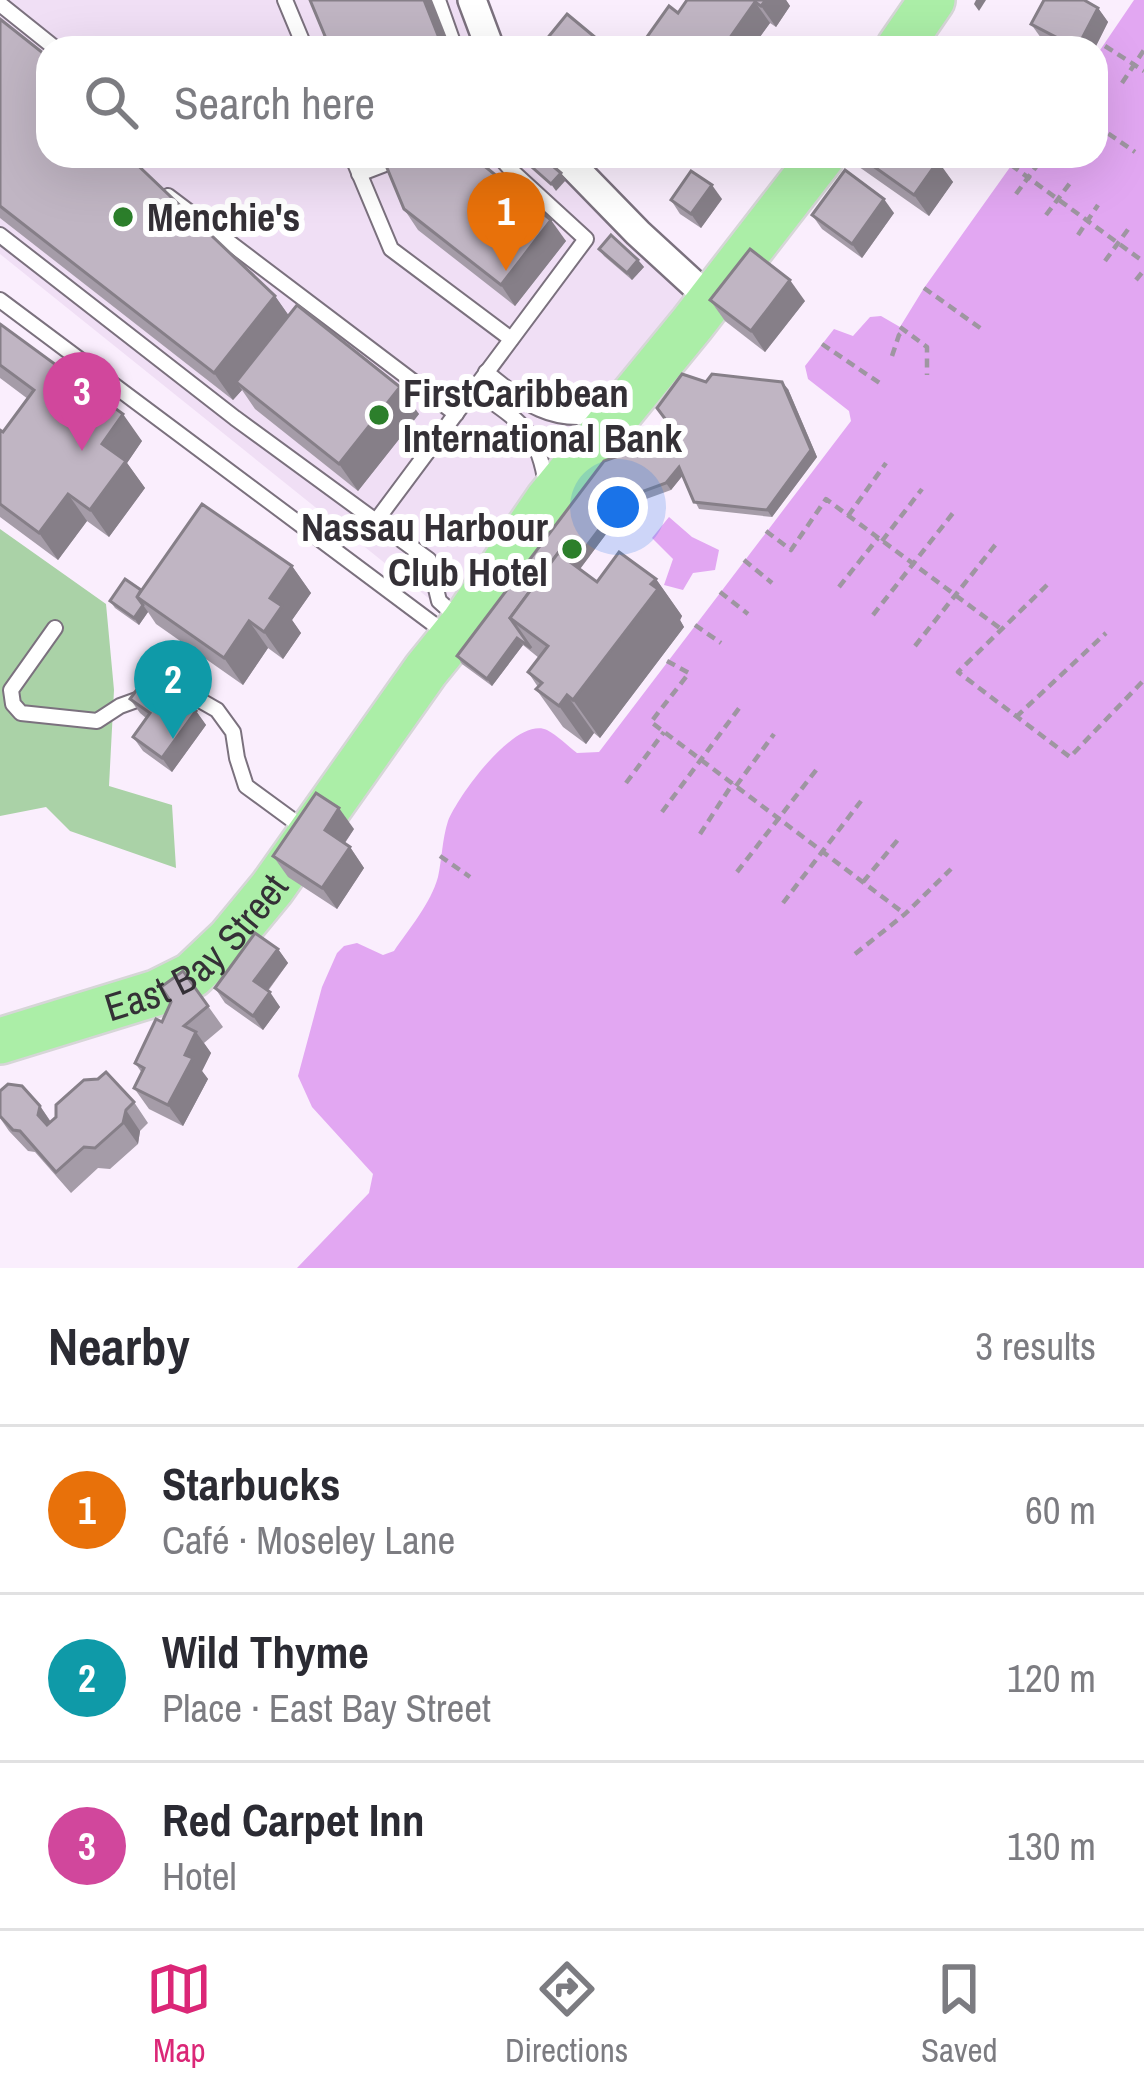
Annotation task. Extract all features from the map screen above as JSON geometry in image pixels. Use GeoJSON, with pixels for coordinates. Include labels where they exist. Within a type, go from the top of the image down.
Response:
{"type":"FeatureCollection","features":[{"type":"Feature","properties":{"kind":"highway"},"geometry":{"type":"LineString","coordinates":[[907,36],[932,0]]}},
{"type":"Feature","properties":{"kind":"highway","name":"East Bay Street"},"geometry":{"type":"LineString","coordinates":[[0,1041],[156,993],[192,975],[230,939],[458,631],[548,500],[813,168]]}},
{"type":"Feature","properties":{"kind":"street"},"geometry":{"type":"LineString","coordinates":[[472,0],[486,36]]}},
{"type":"Feature","properties":{"kind":"street"},"geometry":{"type":"LineString","coordinates":[[575,168],[711,300]]}},
{"type":"Feature","properties":{"kind":"lane"},"geometry":{"type":"LineString","coordinates":[[285,0],[300,36]]}},
{"type":"Feature","properties":{"kind":"lane"},"geometry":{"type":"LineString","coordinates":[[437,0],[450,36]]}},
{"type":"Feature","properties":{"kind":"lane"},"geometry":{"type":"LineString","coordinates":[[0,4],[40,36]]}},
{"type":"Feature","properties":{"kind":"lane"},"geometry":{"type":"LineString","coordinates":[[357,168],[392,249],[511,340]]}},
{"type":"Feature","properties":{"kind":"lane"},"geometry":{"type":"LineString","coordinates":[[359,174],[375,168]]}},
{"type":"Feature","properties":{"kind":"lane"},"geometry":{"type":"LineString","coordinates":[[376,521],[586,239],[510,168]]}},
{"type":"Feature","properties":{"kind":"lane"},"geometry":{"type":"LineString","coordinates":[[150,180],[456,414]]}},
{"type":"Feature","properties":{"kind":"lane"},"geometry":{"type":"LineString","coordinates":[[0,235],[235,418],[429,560],[439,601],[458,631]]}},
{"type":"Feature","properties":{"kind":"lane"},"geometry":{"type":"LineString","coordinates":[[0,300],[458,631]]}},
{"type":"Feature","properties":{"kind":"lane"},"geometry":{"type":"LineString","coordinates":[[304,328],[318,310]]}},
{"type":"Feature","properties":{"kind":"lane"},"geometry":{"type":"LineString","coordinates":[[486,372],[522,401],[549,415],[584,419],[621,412]]}},
{"type":"Feature","properties":{"kind":"lane"},"geometry":{"type":"LineString","coordinates":[[474,388],[522,423],[533,437],[548,500]]}},
{"type":"Feature","properties":{"kind":"lane"},"geometry":{"type":"LineString","coordinates":[[235,418],[249,400]]}},
{"type":"Feature","properties":{"kind":"lane"},"geometry":{"type":"LineString","coordinates":[[55,628],[11,690],[13,704],[21,713],[97,721],[132,700],[167,689],[196,698],[217,710],[233,732],[246,786],[310,833]]}},
{"type":"Feature","properties":{"kind":"path"},"geometry":{"type":"LineString","coordinates":[[1108,48],[1144,70]]}},
{"type":"Feature","properties":{"kind":"path"},"geometry":{"type":"LineString","coordinates":[[1122,83],[1144,50]]}},
{"type":"Feature","properties":{"kind":"path"},"geometry":{"type":"LineString","coordinates":[[1108,133],[1135,152]]}},
{"type":"Feature","properties":{"kind":"path"},"geometry":{"type":"LineString","coordinates":[[1016,168],[1144,266],[1136,280]]}},
{"type":"Feature","properties":{"kind":"path"},"geometry":{"type":"LineString","coordinates":[[1016,194],[1035,168]]}},
{"type":"Feature","properties":{"kind":"path"},"geometry":{"type":"LineString","coordinates":[[1046,214],[1070,183]]}},
{"type":"Feature","properties":{"kind":"path"},"geometry":{"type":"LineString","coordinates":[[1078,235],[1098,206]]}},
{"type":"Feature","properties":{"kind":"path"},"geometry":{"type":"LineString","coordinates":[[1105,261],[1129,228]]}},
{"type":"Feature","properties":{"kind":"path"},"geometry":{"type":"LineString","coordinates":[[924,288],[983,330]]}},
{"type":"Feature","properties":{"kind":"path"},"geometry":{"type":"LineString","coordinates":[[892,356],[902,329],[927,347],[927,375]]}},
{"type":"Feature","properties":{"kind":"path"},"geometry":{"type":"LineString","coordinates":[[822,344],[884,386]]}},
{"type":"Feature","properties":{"kind":"path"},"geometry":{"type":"LineString","coordinates":[[848,515],[886,463]]}},
{"type":"Feature","properties":{"kind":"path"},"geometry":{"type":"LineString","coordinates":[[839,587],[922,489]]}},
{"type":"Feature","properties":{"kind":"path"},"geometry":{"type":"LineString","coordinates":[[766,531],[791,550],[826,499],[1001,628]]}},
{"type":"Feature","properties":{"kind":"path"},"geometry":{"type":"LineString","coordinates":[[873,615],[953,513]]}},
{"type":"Feature","properties":{"kind":"path"},"geometry":{"type":"LineString","coordinates":[[915,646],[996,544]]}},
{"type":"Feature","properties":{"kind":"path"},"geometry":{"type":"LineString","coordinates":[[744,560],[772,583]]}},
{"type":"Feature","properties":{"kind":"path"},"geometry":{"type":"LineString","coordinates":[[1047,585],[958,672],[1070,757],[1144,680]]}},
{"type":"Feature","properties":{"kind":"path"},"geometry":{"type":"LineString","coordinates":[[720,592],[748,614]]}},
{"type":"Feature","properties":{"kind":"path"},"geometry":{"type":"LineString","coordinates":[[695,626],[721,643]]}},
{"type":"Feature","properties":{"kind":"path"},"geometry":{"type":"LineString","coordinates":[[1016,717],[1106,633]]}},
{"type":"Feature","properties":{"kind":"path"},"geometry":{"type":"LineString","coordinates":[[668,661],[688,673],[651,722],[905,914]]}},
{"type":"Feature","properties":{"kind":"path"},"geometry":{"type":"LineString","coordinates":[[662,812],[740,707]]}},
{"type":"Feature","properties":{"kind":"path"},"geometry":{"type":"LineString","coordinates":[[626,783],[664,732]]}},
{"type":"Feature","properties":{"kind":"path"},"geometry":{"type":"LineString","coordinates":[[700,834],[774,734]]}},
{"type":"Feature","properties":{"kind":"path"},"geometry":{"type":"LineString","coordinates":[[737,872],[817,770]]}},
{"type":"Feature","properties":{"kind":"path"},"geometry":{"type":"LineString","coordinates":[[783,903],[861,801]]}},
{"type":"Feature","properties":{"kind":"path"},"geometry":{"type":"LineString","coordinates":[[863,882],[901,836]]}},
{"type":"Feature","properties":{"kind":"path"},"geometry":{"type":"LineString","coordinates":[[440,856],[470,878]]}},
{"type":"Feature","properties":{"kind":"path"},"geometry":{"type":"LineString","coordinates":[[854,954],[951,869]]}},
{"type":"Feature","properties":{"kind":"shaded area"},"geometry":{"type":"Polygon","coordinates":[[[0,0],[461,0],[474,36],[36,36],[36,168],[555,168],[688,297],[442,609],[0,254],[0,0]]]}},
{"type":"Feature","properties":{"kind":"shaded area"},"geometry":{"type":"Polygon","coordinates":[[[1134,0],[1144,0],[1144,1268],[297,1268],[369,1193],[373,1174],[312,1107],[298,1076],[322,987],[337,953],[357,943],[383,955],[394,951],[435,887],[454,809],[504,746],[534,729],[547,730],[577,753],[599,752],[851,421],[849,411],[808,379],[805,366],[834,329],[853,336],[870,317],[881,316],[900,327],[1009,168],[1108,168],[1108,38],[1134,0]]]}},
{"type":"Feature","properties":{"kind":"shaded area"},"geometry":{"type":"Polygon","coordinates":[[[669,517],[692,537],[719,550],[715,570],[693,573],[683,590],[664,585],[673,559],[652,538],[669,517]]]}},
{"type":"Feature","properties":{"kind":"green space"},"geometry":{"type":"Polygon","coordinates":[[[0,529],[106,604],[114,690],[109,786],[172,805],[176,868],[70,831],[46,807],[0,816],[0,529]]]}},
{"type":"Feature","properties":{"kind":"building"},"geometry":{"type":"Polygon","coordinates":[[[310,0],[424,0],[438,36],[325,36],[310,0]]]}},
{"type":"Feature","properties":{"kind":"building"},"geometry":{"type":"Polygon","coordinates":[[[687,0],[766,0],[761,6],[755,2],[731,36],[648,36],[669,6],[678,13],[687,0]]]}},
{"type":"Feature","properties":{"kind":"building"},"geometry":{"type":"Polygon","coordinates":[[[1044,0],[1084,0],[1098,8],[1083,36],[1054,36],[1031,24],[1044,0]]]}},
{"type":"Feature","properties":{"kind":"building"},"geometry":{"type":"Polygon","coordinates":[[[567,14],[594,36],[549,36],[567,14]]]}},
{"type":"Feature","properties":{"kind":"building"},"geometry":{"type":"Polygon","coordinates":[[[0,19],[36,48],[36,168],[141,168],[275,296],[214,373],[0,206],[0,19]]]}},
{"type":"Feature","properties":{"kind":"building"},"geometry":{"type":"Polygon","coordinates":[[[387,168],[487,168],[551,220],[501,285],[404,209],[387,168]]]}},
{"type":"Feature","properties":{"kind":"building"},"geometry":{"type":"Polygon","coordinates":[[[533,168],[555,168],[561,173],[551,184],[533,168]]]}},
{"type":"Feature","properties":{"kind":"building"},"geometry":{"type":"Polygon","coordinates":[[[876,168],[933,168],[914,195],[876,168]]]}},
{"type":"Feature","properties":{"kind":"building"},"geometry":{"type":"Polygon","coordinates":[[[845,170],[884,199],[852,244],[812,215],[845,170]]]}},
{"type":"Feature","properties":{"kind":"building"},"geometry":{"type":"Polygon","coordinates":[[[691,171],[712,185],[691,214],[671,200],[691,171]]]}},
{"type":"Feature","properties":{"kind":"building"},"geometry":{"type":"Polygon","coordinates":[[[611,235],[638,260],[627,273],[599,249],[611,235]]]}},
{"type":"Feature","properties":{"kind":"building"},"geometry":{"type":"Polygon","coordinates":[[[750,249],[790,280],[751,331],[710,300],[750,249]]]}},
{"type":"Feature","properties":{"kind":"building"},"geometry":{"type":"Polygon","coordinates":[[[297,305],[400,387],[339,464],[236,382],[297,305]]]}},
{"type":"Feature","properties":{"kind":"building"},"geometry":{"type":"Polygon","coordinates":[[[0,324],[123,414],[102,444],[126,461],[90,510],[68,494],[39,533],[0,504],[0,430],[34,390],[0,365],[0,324]]]}},
{"type":"Feature","properties":{"kind":"building","name":"Nassau Harbour Club Hotel"},"geometry":{"type":"Polygon","coordinates":[[[682,374],[706,382],[712,374],[782,382],[811,450],[767,510],[694,502],[679,467],[666,483],[622,499],[573,564],[558,553],[510,618],[531,648],[517,638],[487,679],[457,656],[604,461],[662,441],[672,428],[657,408],[682,374]]]}},
{"type":"Feature","properties":{"kind":"building"},"geometry":{"type":"Polygon","coordinates":[[[202,504],[292,566],[270,598],[282,606],[264,632],[249,621],[224,658],[137,597],[202,504]]]}},
{"type":"Feature","properties":{"kind":"building"},"geometry":{"type":"Polygon","coordinates":[[[619,552],[656,579],[651,584],[658,589],[573,700],[567,695],[559,706],[536,689],[542,683],[528,672],[548,646],[510,618],[558,553],[597,582],[619,552]]]}},
{"type":"Feature","properties":{"kind":"building"},"geometry":{"type":"Polygon","coordinates":[[[125,579],[141,590],[137,597],[143,605],[134,618],[110,601],[125,579]]]}},
{"type":"Feature","properties":{"kind":"building"},"geometry":{"type":"Polygon","coordinates":[[[143,681],[196,711],[162,758],[133,737],[150,713],[130,699],[143,681]]]}},
{"type":"Feature","properties":{"kind":"building"},"geometry":{"type":"Polygon","coordinates":[[[316,793],[339,808],[325,830],[350,847],[322,888],[273,856],[316,793]]]}},
{"type":"Feature","properties":{"kind":"building"},"geometry":{"type":"Polygon","coordinates":[[[255,933],[278,949],[254,981],[270,992],[253,1016],[215,988],[255,933]]]}},
{"type":"Feature","properties":{"kind":"building"},"geometry":{"type":"Polygon","coordinates":[[[183,971],[208,1006],[184,1026],[196,1032],[185,1055],[193,1058],[168,1105],[134,1088],[144,1068],[135,1063],[156,1019],[162,1022],[171,1002],[161,987],[183,971]]]}},
{"type":"Feature","properties":{"kind":"building"},"geometry":{"type":"Polygon","coordinates":[[[106,1072],[134,1102],[123,1123],[95,1148],[84,1147],[56,1172],[0,1116],[0,1091],[8,1084],[22,1086],[40,1106],[38,1115],[47,1125],[56,1117],[56,1105],[84,1080],[98,1079],[106,1072]]]}},
{"type":"Feature","properties":{"kind":"place","name":"Menchie's"},"geometry":{"type":"Point","coordinates":[123,217]}},
{"type":"Feature","properties":{"kind":"place","name":"Starbucks"},"geometry":{"type":"Point","coordinates":[506,271]}},
{"type":"Feature","properties":{"kind":"place","name":"FirstCaribbean International Bank"},"geometry":{"type":"Point","coordinates":[379,415]}},
{"type":"Feature","properties":{"kind":"place","name":"Red Carpet Inn"},"geometry":{"type":"Point","coordinates":[82,451]}},
{"type":"Feature","properties":{"kind":"place","name":"Nassau Harbour Club Hotel"},"geometry":{"type":"Point","coordinates":[572,549]}},
{"type":"Feature","properties":{"kind":"place","name":"Wild Thyme"},"geometry":{"type":"Point","coordinates":[173,739]}}]}
